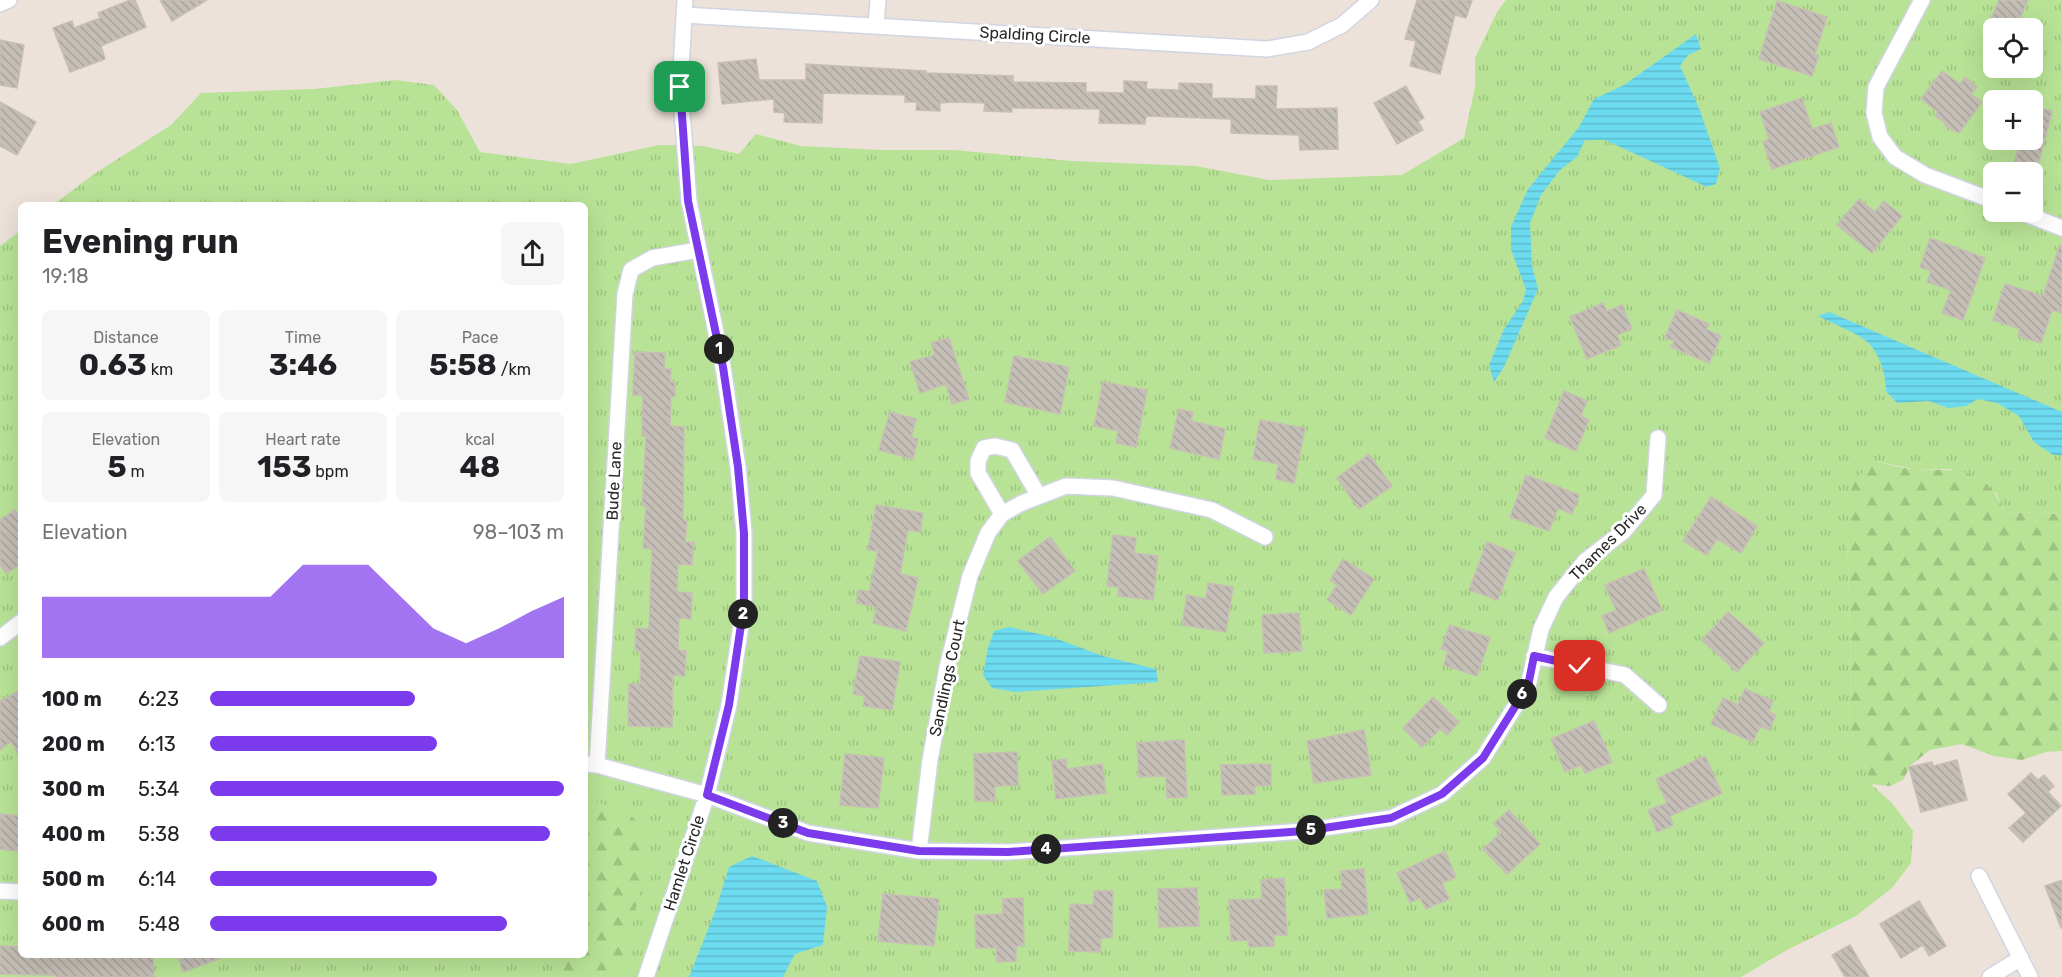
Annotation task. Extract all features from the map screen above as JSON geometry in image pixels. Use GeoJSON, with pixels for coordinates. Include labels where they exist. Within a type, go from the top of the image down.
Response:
{"type":"FeatureCollection","features":[{"type":"Feature","properties":{"kind":"street"},"geometry":{"type":"LineString","coordinates":[[0,3],[9,0]]}},
{"type":"Feature","properties":{"kind":"street"},"geometry":{"type":"LineString","coordinates":[[876,25],[878,0]]}},
{"type":"Feature","properties":{"kind":"street","name":"Spalding Circle"},"geometry":{"type":"LineString","coordinates":[[685,7],[876,25],[1267,49],[1308,42],[1342,25],[1371,0]]}},
{"type":"Feature","properties":{"kind":"street"},"geometry":{"type":"LineString","coordinates":[[1922,0],[1876,87],[1874,113],[1880,137],[1895,157],[1925,175],[1983,197]]}},
{"type":"Feature","properties":{"kind":"street","name":"Hamlet Circle"},"geometry":{"type":"LineString","coordinates":[[646,977],[707,795],[729,705],[744,605],[744,533],[738,467],[723,367],[688,201],[680,87],[685,7]]}},
{"type":"Feature","properties":{"kind":"street"},"geometry":{"type":"LineString","coordinates":[[2043,221],[2062,228]]}},
{"type":"Feature","properties":{"kind":"street","name":"Bude Lane"},"geometry":{"type":"LineString","coordinates":[[591,764],[625,294],[631,270],[652,258],[699,250]]}},
{"type":"Feature","properties":{"kind":"street","name":"Thames Drive"},"geometry":{"type":"LineString","coordinates":[[591,764],[707,795],[808,833],[919,851],[1030,851],[1304,831],[1391,818],[1442,794],[1483,758],[1528,686],[1541,629],[1556,597],[1585,561],[1624,531],[1654,495],[1658,438]]}},
{"type":"Feature","properties":{"kind":"street"},"geometry":{"type":"LineString","coordinates":[[1039,496],[1012,450],[995,446],[984,448],[978,461],[978,473],[1002,514],[1066,486],[1113,488],[1212,510],[1265,537]]}},
{"type":"Feature","properties":{"kind":"street","name":"Sandlings Court"},"geometry":{"type":"LineString","coordinates":[[919,851],[930,760],[947,667],[970,576],[988,533],[1002,514]]}},
{"type":"Feature","properties":{"kind":"street"},"geometry":{"type":"LineString","coordinates":[[0,639],[18,624]]}},
{"type":"Feature","properties":{"kind":"street"},"geometry":{"type":"LineString","coordinates":[[1534,656],[1625,675],[1659,705]]}},
{"type":"Feature","properties":{"kind":"street"},"geometry":{"type":"LineString","coordinates":[[1980,876],[2030,977]]}},
{"type":"Feature","properties":{"kind":"street"},"geometry":{"type":"LineString","coordinates":[[0,891],[18,892]]}},
{"type":"Feature","properties":{"kind":"street"},"geometry":{"type":"LineString","coordinates":[[1990,977],[2021,958]]}},
{"type":"Feature","properties":{"kind":"green space"},"geometry":{"type":"Polygon","coordinates":[[[1506,0],[2062,0],[2062,514],[2005,512],[1996,493],[1950,469],[1913,469],[1875,461],[1847,537],[1851,665],[1849,724],[1871,784],[1892,803],[1913,831],[1911,863],[1892,888],[1856,916],[1787,950],[1741,977],[0,977],[0,246],[18,232],[18,958],[588,958],[588,202],[57,202],[94,174],[171,125],[201,93],[314,89],[395,80],[434,85],[457,110],[480,152],[571,164],[659,145],[704,146],[739,154],[756,134],[801,146],[882,150],[954,150],[1072,161],[1196,166],[1269,180],[1402,175],[1464,138],[1475,87],[1475,58],[1497,12],[1506,0]]]}},
{"type":"Feature","properties":{"kind":"green space"},"geometry":{"type":"Polygon","coordinates":[[[1875,461],[1906,468],[1958,471],[1969,474],[1989,486],[2005,512],[2062,514],[2062,751],[2046,752],[2022,760],[1994,756],[1962,744],[1930,750],[1911,765],[1903,780],[1890,786],[1871,784],[1849,724],[1851,665],[1847,537],[1849,495],[1856,478],[1875,461]]]}},
{"type":"Feature","properties":{"kind":"green space"},"geometry":{"type":"Polygon","coordinates":[[[597,802],[626,811],[644,828],[645,860],[623,977],[565,977],[561,962],[562,958],[588,958],[588,810],[597,802]]]}},
{"type":"Feature","properties":{"kind":"water"},"geometry":{"type":"Polygon","coordinates":[[[1696,34],[1701,49],[1688,55],[1680,66],[1699,108],[1720,168],[1716,184],[1707,187],[1605,140],[1585,140],[1577,157],[1560,170],[1541,195],[1530,223],[1532,265],[1538,289],[1504,367],[1494,382],[1489,365],[1504,329],[1523,301],[1526,289],[1511,250],[1511,227],[1528,189],[1579,127],[1594,99],[1624,85],[1696,34]]]}},
{"type":"Feature","properties":{"kind":"water"},"geometry":{"type":"Polygon","coordinates":[[[1829,312],[2062,412],[2062,455],[2053,455],[2034,442],[2019,416],[1997,403],[1978,399],[1966,406],[1948,408],[1929,401],[1897,403],[1886,391],[1883,370],[1874,350],[1861,337],[1818,316],[1829,312]]]}},
{"type":"Feature","properties":{"kind":"water"},"geometry":{"type":"Polygon","coordinates":[[[1009,627],[1052,637],[1103,656],[1156,669],[1158,682],[1015,692],[992,688],[983,675],[988,648],[994,631],[1009,627]]]}},
{"type":"Feature","properties":{"kind":"water"},"geometry":{"type":"Polygon","coordinates":[[[752,856],[817,881],[827,907],[823,945],[795,954],[783,977],[689,977],[716,909],[729,867],[752,856]]]}},
{"type":"Feature","properties":{"kind":"building"},"geometry":{"type":"Polygon","coordinates":[[[135,0],[146,27],[101,46],[105,59],[70,72],[53,28],[72,21],[74,28],[100,18],[98,13],[135,0]]]}},
{"type":"Feature","properties":{"kind":"building"},"geometry":{"type":"Polygon","coordinates":[[[160,0],[207,0],[172,21],[160,0]]]}},
{"type":"Feature","properties":{"kind":"building"},"geometry":{"type":"Polygon","coordinates":[[[1417,0],[1472,0],[1466,18],[1455,15],[1440,74],[1410,66],[1416,41],[1405,39],[1417,0]]]}},
{"type":"Feature","properties":{"kind":"building"},"geometry":{"type":"Polygon","coordinates":[[[1999,0],[2028,0],[2020,18],[1991,18],[1999,0]]]}},
{"type":"Feature","properties":{"kind":"building"},"geometry":{"type":"Polygon","coordinates":[[[1777,1],[1827,17],[1815,54],[1819,55],[1812,76],[1759,59],[1777,1]]]}},
{"type":"Feature","properties":{"kind":"building"},"geometry":{"type":"Polygon","coordinates":[[[0,40],[24,45],[17,88],[0,85],[0,40]]]}},
{"type":"Feature","properties":{"kind":"building"},"geometry":{"type":"Polygon","coordinates":[[[756,59],[759,80],[806,80],[806,64],[926,71],[926,73],[1013,76],[1013,82],[1086,83],[1086,92],[1124,93],[1124,81],[1147,82],[1146,89],[1179,90],[1179,83],[1212,84],[1212,98],[1256,99],[1256,86],[1277,86],[1276,109],[1337,108],[1338,149],[1300,150],[1299,135],[1231,133],[1231,119],[1146,116],[1145,124],[1099,123],[1100,109],[1012,108],[1012,112],[984,111],[985,103],[953,102],[940,103],[940,111],[916,110],[917,102],[905,102],[905,95],[823,93],[822,123],[784,122],[785,113],[774,112],[774,99],[722,104],[718,63],[756,59]]]}},
{"type":"Feature","properties":{"kind":"building"},"geometry":{"type":"Polygon","coordinates":[[[1942,71],[1960,84],[1965,77],[1977,87],[1971,94],[1982,102],[1959,133],[1945,126],[1945,123],[1935,116],[1938,112],[1921,99],[1942,71]]]}},
{"type":"Feature","properties":{"kind":"building"},"geometry":{"type":"Polygon","coordinates":[[[1406,86],[1424,118],[1418,121],[1423,130],[1397,144],[1374,103],[1406,86]]]}},
{"type":"Feature","properties":{"kind":"building"},"geometry":{"type":"Polygon","coordinates":[[[1802,98],[1812,129],[1831,123],[1839,147],[1772,169],[1763,142],[1769,139],[1760,112],[1802,98]]]}},
{"type":"Feature","properties":{"kind":"building"},"geometry":{"type":"Polygon","coordinates":[[[0,102],[36,122],[17,155],[0,146],[0,102]]]}},
{"type":"Feature","properties":{"kind":"building"},"geometry":{"type":"Polygon","coordinates":[[[2043,109],[2052,111],[2043,146],[2043,109]]]}},
{"type":"Feature","properties":{"kind":"building"},"geometry":{"type":"Polygon","coordinates":[[[2018,150],[2042,150],[2039,162],[2014,162],[2018,150]]]}},
{"type":"Feature","properties":{"kind":"building"},"geometry":{"type":"Polygon","coordinates":[[[1859,199],[1875,212],[1884,201],[1902,216],[1872,253],[1837,225],[1859,199]]]}},
{"type":"Feature","properties":{"kind":"building"},"geometry":{"type":"Polygon","coordinates":[[[1930,238],[1985,258],[1963,320],[1942,313],[1951,290],[1927,282],[1931,271],[1920,267],[1930,238]]]}},
{"type":"Feature","properties":{"kind":"building"},"geometry":{"type":"Polygon","coordinates":[[[2059,247],[2062,248],[2062,313],[2052,310],[2041,343],[2018,336],[2020,329],[1993,320],[2005,284],[2043,296],[2059,247]]]}},
{"type":"Feature","properties":{"kind":"building"},"geometry":{"type":"Polygon","coordinates":[[[1603,303],[1607,311],[1622,305],[1632,329],[1617,335],[1621,345],[1587,359],[1570,317],[1603,303]]]}},
{"type":"Feature","properties":{"kind":"building"},"geometry":{"type":"Polygon","coordinates":[[[1677,310],[1709,324],[1706,329],[1721,336],[1709,363],[1671,347],[1674,341],[1665,337],[1677,310]]]}},
{"type":"Feature","properties":{"kind":"building"},"geometry":{"type":"Polygon","coordinates":[[[949,338],[969,399],[952,404],[946,384],[920,393],[910,362],[935,355],[931,343],[949,338]]]}},
{"type":"Feature","properties":{"kind":"building"},"geometry":{"type":"Polygon","coordinates":[[[635,352],[665,353],[664,369],[671,369],[670,382],[675,382],[675,397],[671,396],[670,426],[684,427],[683,520],[687,520],[685,542],[694,542],[692,565],[678,564],[677,592],[692,593],[691,619],[679,618],[678,650],[686,651],[685,676],[673,675],[672,727],[628,726],[629,684],[640,684],[641,651],[635,650],[636,628],[649,629],[652,549],[643,548],[646,506],[642,506],[646,436],[642,436],[643,395],[633,395],[635,352]]]}},
{"type":"Feature","properties":{"kind":"building"},"geometry":{"type":"Polygon","coordinates":[[[1014,356],[1069,367],[1060,414],[1005,402],[1014,356]]]}},
{"type":"Feature","properties":{"kind":"building"},"geometry":{"type":"Polygon","coordinates":[[[1103,382],[1147,390],[1136,447],[1116,443],[1118,431],[1094,426],[1103,382]]]}},
{"type":"Feature","properties":{"kind":"building"},"geometry":{"type":"Polygon","coordinates":[[[1564,391],[1587,401],[1581,416],[1589,420],[1576,451],[1545,438],[1564,391]]]}},
{"type":"Feature","properties":{"kind":"building"},"geometry":{"type":"Polygon","coordinates":[[[1179,409],[1193,412],[1191,421],[1225,429],[1219,459],[1170,448],[1179,409]]]}},
{"type":"Feature","properties":{"kind":"building"},"geometry":{"type":"Polygon","coordinates":[[[890,412],[916,419],[911,437],[918,439],[913,459],[879,450],[890,412]]]}},
{"type":"Feature","properties":{"kind":"building"},"geometry":{"type":"Polygon","coordinates":[[[1260,420],[1305,428],[1294,483],[1276,479],[1278,464],[1253,459],[1260,420]]]}},
{"type":"Feature","properties":{"kind":"building"},"geometry":{"type":"Polygon","coordinates":[[[1369,454],[1392,486],[1359,509],[1337,478],[1369,454]]]}},
{"type":"Feature","properties":{"kind":"building"},"geometry":{"type":"Polygon","coordinates":[[[1526,475],[1579,495],[1572,514],[1558,508],[1549,531],[1510,517],[1526,475]]]}},
{"type":"Feature","properties":{"kind":"building"},"geometry":{"type":"Polygon","coordinates":[[[1711,497],[1757,526],[1741,553],[1717,539],[1707,555],[1683,541],[1711,497]]]}},
{"type":"Feature","properties":{"kind":"building"},"geometry":{"type":"Polygon","coordinates":[[[876,505],[923,513],[920,532],[908,530],[900,574],[918,578],[906,631],[873,623],[877,607],[856,603],[859,590],[869,592],[878,551],[868,550],[876,505]]]}},
{"type":"Feature","properties":{"kind":"building"},"geometry":{"type":"Polygon","coordinates":[[[15,510],[18,514],[18,566],[6,573],[0,565],[0,520],[15,510]]]}},
{"type":"Feature","properties":{"kind":"building"},"geometry":{"type":"Polygon","coordinates":[[[1113,535],[1136,538],[1134,553],[1158,556],[1153,600],[1118,596],[1119,587],[1107,586],[1113,535]]]}},
{"type":"Feature","properties":{"kind":"building"},"geometry":{"type":"Polygon","coordinates":[[[1050,537],[1075,571],[1043,594],[1018,561],[1050,537]]]}},
{"type":"Feature","properties":{"kind":"building"},"geometry":{"type":"Polygon","coordinates":[[[1487,542],[1515,553],[1498,600],[1469,590],[1487,542]]]}},
{"type":"Feature","properties":{"kind":"building"},"geometry":{"type":"Polygon","coordinates":[[[1343,559],[1374,579],[1351,615],[1327,600],[1337,585],[1330,580],[1343,559]]]}},
{"type":"Feature","properties":{"kind":"building"},"geometry":{"type":"Polygon","coordinates":[[[1644,569],[1662,610],[1609,633],[1602,616],[1616,610],[1605,585],[1644,569]]]}},
{"type":"Feature","properties":{"kind":"building"},"geometry":{"type":"Polygon","coordinates":[[[1208,583],[1233,587],[1226,632],[1182,625],[1187,595],[1206,599],[1208,583]]]}},
{"type":"Feature","properties":{"kind":"building"},"geometry":{"type":"Polygon","coordinates":[[[1728,612],[1764,643],[1737,672],[1702,640],[1728,612]]]}},
{"type":"Feature","properties":{"kind":"building"},"geometry":{"type":"Polygon","coordinates":[[[1299,613],[1302,651],[1264,653],[1262,615],[1299,613]]]}},
{"type":"Feature","properties":{"kind":"building"},"geometry":{"type":"Polygon","coordinates":[[[1450,625],[1490,638],[1477,676],[1444,665],[1448,651],[1441,649],[1450,625]]]}},
{"type":"Feature","properties":{"kind":"building"},"geometry":{"type":"Polygon","coordinates":[[[860,656],[900,662],[892,710],[863,706],[865,696],[853,694],[860,656]]]}},
{"type":"Feature","properties":{"kind":"building"},"geometry":{"type":"Polygon","coordinates":[[[1745,689],[1773,701],[1769,712],[1776,715],[1769,730],[1760,726],[1753,742],[1711,724],[1723,698],[1738,705],[1745,689]]]}},
{"type":"Feature","properties":{"kind":"building"},"geometry":{"type":"Polygon","coordinates":[[[18,692],[18,754],[11,741],[0,750],[0,701],[18,692]]]}},
{"type":"Feature","properties":{"kind":"building"},"geometry":{"type":"Polygon","coordinates":[[[1433,697],[1459,722],[1447,735],[1440,729],[1422,747],[1403,728],[1433,697]]]}},
{"type":"Feature","properties":{"kind":"building"},"geometry":{"type":"Polygon","coordinates":[[[1594,721],[1612,762],[1585,773],[1581,765],[1565,772],[1551,739],[1594,721]]]}},
{"type":"Feature","properties":{"kind":"building"},"geometry":{"type":"Polygon","coordinates":[[[1364,730],[1371,775],[1314,783],[1307,741],[1364,730]]]}},
{"type":"Feature","properties":{"kind":"building"},"geometry":{"type":"Polygon","coordinates":[[[1184,740],[1187,797],[1167,798],[1166,776],[1139,777],[1137,743],[1184,740]]]}},
{"type":"Feature","properties":{"kind":"building"},"geometry":{"type":"Polygon","coordinates":[[[1017,752],[1018,785],[995,786],[995,801],[975,801],[974,754],[1017,752]]]}},
{"type":"Feature","properties":{"kind":"building"},"geometry":{"type":"Polygon","coordinates":[[[845,754],[884,758],[878,808],[840,805],[845,754]]]}},
{"type":"Feature","properties":{"kind":"building"},"geometry":{"type":"Polygon","coordinates":[[[1705,756],[1722,793],[1670,816],[1673,825],[1657,832],[1648,810],[1667,803],[1656,779],[1705,756]]]}},
{"type":"Feature","properties":{"kind":"building"},"geometry":{"type":"Polygon","coordinates":[[[1066,759],[1067,769],[1102,764],[1106,793],[1056,799],[1052,761],[1066,759]]]}},
{"type":"Feature","properties":{"kind":"building"},"geometry":{"type":"Polygon","coordinates":[[[1957,760],[1967,800],[1921,812],[1909,767],[1932,762],[1933,766],[1957,760]]]}},
{"type":"Feature","properties":{"kind":"building"},"geometry":{"type":"Polygon","coordinates":[[[1271,764],[1271,785],[1255,786],[1255,794],[1222,795],[1221,765],[1271,764]]]}},
{"type":"Feature","properties":{"kind":"building"},"geometry":{"type":"Polygon","coordinates":[[[2031,773],[2038,780],[2044,775],[2054,786],[2048,792],[2061,806],[2023,842],[2009,828],[2026,813],[2008,794],[2031,773]]]}},
{"type":"Feature","properties":{"kind":"building"},"geometry":{"type":"Polygon","coordinates":[[[1509,810],[1540,844],[1507,874],[1483,849],[1502,832],[1494,823],[1509,810]]]}},
{"type":"Feature","properties":{"kind":"building"},"geometry":{"type":"Polygon","coordinates":[[[0,814],[18,816],[18,851],[0,849],[0,814]]]}},
{"type":"Feature","properties":{"kind":"building"},"geometry":{"type":"Polygon","coordinates":[[[1445,851],[1456,877],[1442,883],[1449,899],[1426,909],[1420,898],[1410,903],[1397,873],[1445,851]]]}},
{"type":"Feature","properties":{"kind":"building"},"geometry":{"type":"Polygon","coordinates":[[[1364,869],[1368,914],[1327,918],[1324,890],[1342,889],[1341,871],[1364,869]]]}},
{"type":"Feature","properties":{"kind":"building"},"geometry":{"type":"Polygon","coordinates":[[[1284,878],[1287,935],[1274,935],[1274,946],[1249,947],[1249,940],[1231,941],[1229,900],[1262,899],[1261,880],[1284,878]]]}},
{"type":"Feature","properties":{"kind":"building"},"geometry":{"type":"Polygon","coordinates":[[[2062,880],[2062,928],[2061,928],[2045,886],[2062,880]]]}},
{"type":"Feature","properties":{"kind":"building"},"geometry":{"type":"Polygon","coordinates":[[[1197,888],[1199,926],[1159,927],[1158,889],[1197,888]]]}},
{"type":"Feature","properties":{"kind":"building"},"geometry":{"type":"Polygon","coordinates":[[[1094,891],[1113,891],[1112,938],[1101,938],[1100,952],[1069,951],[1070,904],[1093,905],[1094,891]]]}},
{"type":"Feature","properties":{"kind":"building"},"geometry":{"type":"Polygon","coordinates":[[[883,894],[939,899],[934,946],[878,941],[883,894]]]}},
{"type":"Feature","properties":{"kind":"building"},"geometry":{"type":"Polygon","coordinates":[[[1023,898],[1024,946],[1016,946],[1016,961],[997,962],[996,948],[976,948],[975,915],[1003,914],[1003,899],[1023,898]]]}},
{"type":"Feature","properties":{"kind":"building"},"geometry":{"type":"Polygon","coordinates":[[[1919,901],[1946,946],[1929,956],[1923,945],[1901,958],[1880,924],[1919,901]]]}},
{"type":"Feature","properties":{"kind":"building"},"geometry":{"type":"Polygon","coordinates":[[[1850,945],[1869,977],[1845,977],[1832,955],[1850,945]]]}},
{"type":"Feature","properties":{"kind":"building"},"geometry":{"type":"Polygon","coordinates":[[[0,946],[18,947],[18,958],[153,958],[154,977],[57,977],[56,975],[0,974],[0,946]]]}},
{"type":"Feature","properties":{"kind":"building"},"geometry":{"type":"Polygon","coordinates":[[[179,958],[220,958],[183,972],[179,958]]]}},
{"type":"Feature","properties":{"kind":"route"},"geometry":{"type":"LineString","coordinates":[[680,87],[688,201],[723,367],[738,467],[744,533],[744,605],[729,705],[707,795],[808,833],[919,851],[1008,852],[1304,831],[1391,818],[1442,794],[1483,758],[1528,686],[1534,656],[1580,666]]}}]}
